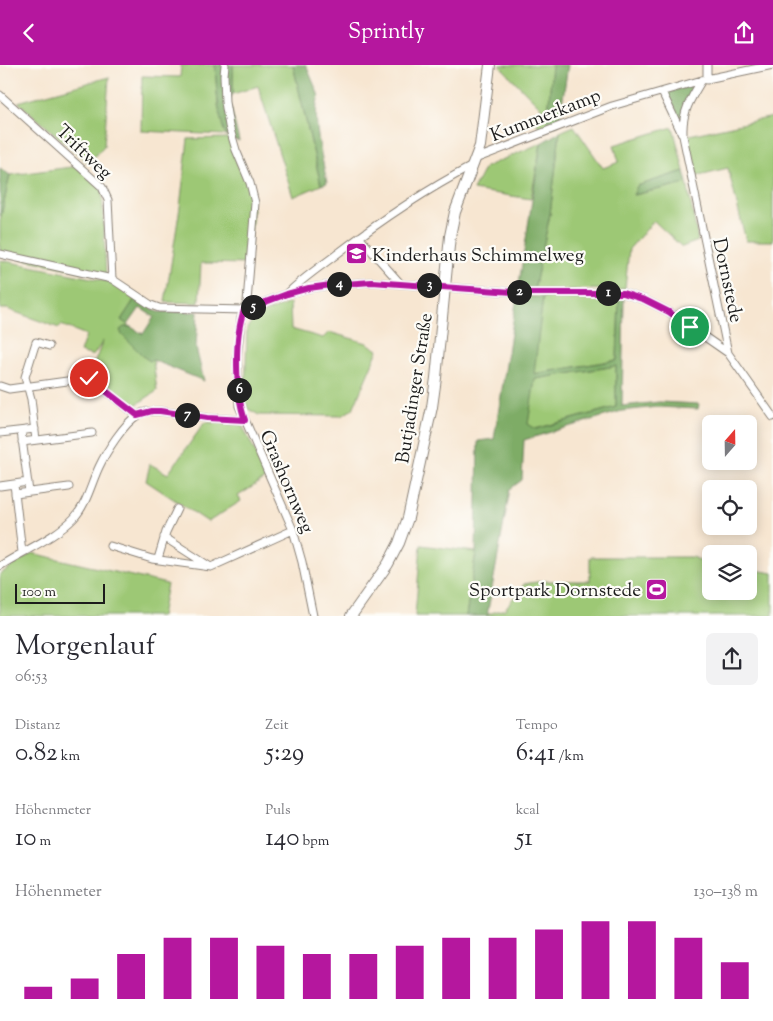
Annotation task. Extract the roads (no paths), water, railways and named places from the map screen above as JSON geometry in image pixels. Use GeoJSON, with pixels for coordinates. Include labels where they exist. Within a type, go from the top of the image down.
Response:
{"type":"FeatureCollection","features":[{"type":"Feature","properties":{"kind":"street","name":"Grashornweg"},"geometry":{"type":"LineString","coordinates":[[225,65],[225,102],[229,126],[236,150],[250,183],[255,203],[247,302],[241,318],[237,358],[240,406],[293,530],[302,562],[313,616]]}},
{"type":"Feature","properties":{"kind":"street","name":"Butjadinger Straße"},"geometry":{"type":"LineString","coordinates":[[351,616],[391,559],[408,518],[432,407],[452,224],[474,162],[482,132],[490,65]]}},
{"type":"Feature","properties":{"kind":"street"},"geometry":{"type":"LineString","coordinates":[[705,80],[707,65]]}},
{"type":"Feature","properties":{"kind":"street","name":"Kummerkamp"},"geometry":{"type":"LineString","coordinates":[[287,294],[359,237],[474,162],[612,106],[705,80],[773,65]]}},
{"type":"Feature","properties":{"kind":"street","name":"Dornstede"},"geometry":{"type":"LineString","coordinates":[[705,80],[689,100],[682,119],[683,136],[728,353],[771,410],[773,417]]}},
{"type":"Feature","properties":{"kind":"street","name":"Dornstede"},"geometry":{"type":"LineString","coordinates":[[662,92],[683,136]]}},
{"type":"Feature","properties":{"kind":"street","name":"Triftweg"},"geometry":{"type":"LineString","coordinates":[[0,95],[102,187],[108,199],[112,279]]}},
{"type":"Feature","properties":{"kind":"street"},"geometry":{"type":"LineString","coordinates":[[359,237],[400,283]]}},
{"type":"Feature","properties":{"kind":"street"},"geometry":{"type":"LineString","coordinates":[[0,254],[112,279],[151,305],[160,308],[244,310],[287,294],[331,285],[372,282],[528,293],[623,293],[645,300],[669,312],[728,353]]}},
{"type":"Feature","properties":{"kind":"street"},"geometry":{"type":"LineString","coordinates":[[36,440],[31,399],[25,377],[36,342],[49,346]]}},
{"type":"Feature","properties":{"kind":"street"},"geometry":{"type":"LineString","coordinates":[[0,386],[9,389],[89,378],[137,415]]}},
{"type":"Feature","properties":{"kind":"street"},"geometry":{"type":"LineString","coordinates":[[0,566],[22,551],[60,531],[76,516],[102,461],[123,430],[137,415],[160,411],[207,418],[245,420]]}},
{"type":"Feature","properties":{"kind":"street"},"geometry":{"type":"LineString","coordinates":[[0,433],[35,429]]}},
{"type":"Feature","properties":{"kind":"street"},"geometry":{"type":"LineString","coordinates":[[21,431],[29,492]]}},
{"type":"Feature","properties":{"kind":"street"},"geometry":{"type":"LineString","coordinates":[[22,442],[92,433]]}},
{"type":"Feature","properties":{"kind":"street"},"geometry":{"type":"LineString","coordinates":[[0,486],[28,482]]}},
{"type":"Feature","properties":{"kind":"street"},"geometry":{"type":"LineString","coordinates":[[14,484],[22,551]]}},
{"type":"Feature","properties":{"kind":"street"},"geometry":{"type":"LineString","coordinates":[[15,494],[68,487]]}},
{"type":"Feature","properties":{"kind":"street"},"geometry":{"type":"LineString","coordinates":[[158,559],[164,537],[178,509]]}},
{"type":"Feature","properties":{"kind":"street"},"geometry":{"type":"LineString","coordinates":[[110,546],[158,559],[211,567],[293,530]]}},
{"type":"Feature","properties":{"kind":"street"},"geometry":{"type":"LineString","coordinates":[[164,537],[211,567]]}},
{"type":"Feature","properties":{"kind":"place","name":"Kinderhaus Schimmelweg"},"geometry":{"type":"Point","coordinates":[356,254]}},
{"type":"Feature","properties":{"kind":"place","name":"Sportpark Dornstede"},"geometry":{"type":"Point","coordinates":[657,589]}}]}
